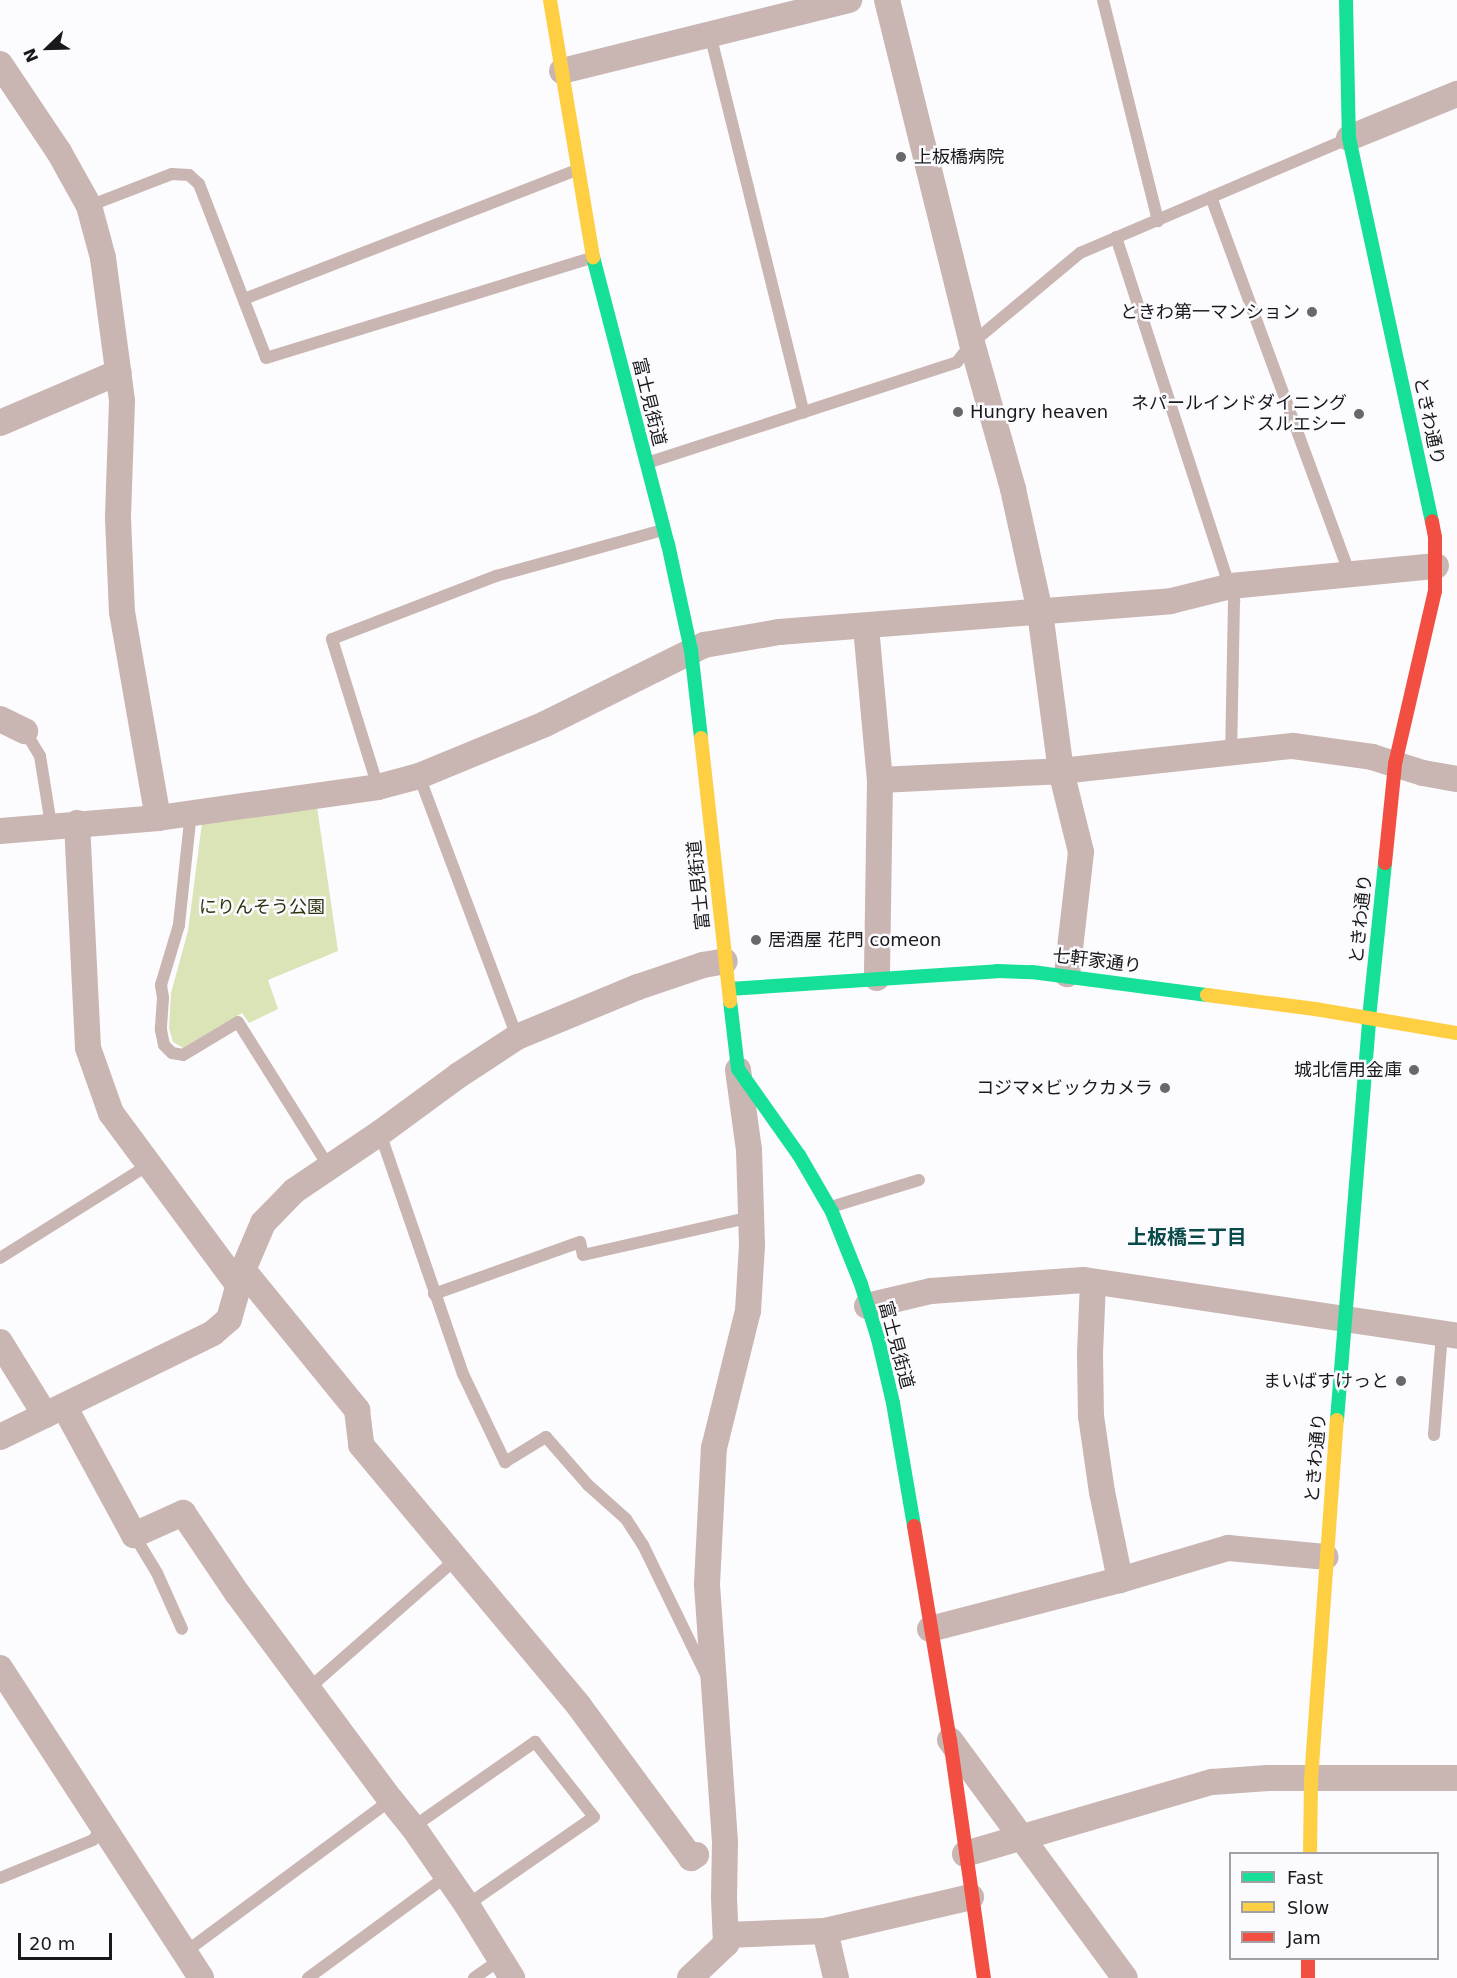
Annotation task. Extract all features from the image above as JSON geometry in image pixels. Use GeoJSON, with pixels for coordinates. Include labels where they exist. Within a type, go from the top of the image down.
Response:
{"type":"FeatureCollection","features":[{"type":"Feature","properties":{"kind":"street","name":"富士見街道"},"geometry":{"type":"LineString","coordinates":[[550,0],[593,258],[664,530],[692,650],[738,1070],[799,1155],[829,1207],[867,1306],[893,1403],[950,1740],[964,1854],[984,1978]]}},
{"type":"Feature","properties":{"kind":"street"},"geometry":{"type":"LineString","coordinates":[[562,71],[849,0]]}},
{"type":"Feature","properties":{"kind":"street"},"geometry":{"type":"LineString","coordinates":[[887,0],[972,343],[1013,489],[1040,612],[1061,771],[1081,852],[1067,975]]}},
{"type":"Feature","properties":{"kind":"street","name":"ときわ通り"},"geometry":{"type":"LineString","coordinates":[[1310,1852],[1311,1780],[1326,1557],[1369,1018],[1395,764],[1435,591],[1436,566],[1435,537],[1428,500],[1349,138],[1346,0]]}},
{"type":"Feature","properties":{"kind":"street"},"geometry":{"type":"LineString","coordinates":[[0,64],[59,152],[88,206],[103,258],[122,401],[118,518],[122,612],[158,818]]}},
{"type":"Feature","properties":{"kind":"street"},"geometry":{"type":"LineString","coordinates":[[1349,138],[1457,94]]}},
{"type":"Feature","properties":{"kind":"street"},"geometry":{"type":"LineString","coordinates":[[0,423],[119,372]]}},
{"type":"Feature","properties":{"kind":"street"},"geometry":{"type":"LineString","coordinates":[[0,831],[158,818],[378,787],[419,776],[545,724],[692,650],[779,632],[1171,602],[1231,586],[1436,566]]}},
{"type":"Feature","properties":{"kind":"street"},"geometry":{"type":"LineString","coordinates":[[866,627],[880,780],[877,978]]}},
{"type":"Feature","properties":{"kind":"street"},"geometry":{"type":"LineString","coordinates":[[0,719],[25,731]]}},
{"type":"Feature","properties":{"kind":"street"},"geometry":{"type":"LineString","coordinates":[[880,780],[1061,771],[1293,746],[1372,757],[1423,773],[1457,779]]}},
{"type":"Feature","properties":{"kind":"street"},"geometry":{"type":"LineString","coordinates":[[77,823],[88,1048],[111,1113],[148,1164],[241,1278],[357,1410],[361,1445],[579,1706],[691,1858],[712,1847]]}},
{"type":"Feature","properties":{"kind":"street"},"geometry":{"type":"LineString","coordinates":[[0,1437],[213,1333],[229,1319],[241,1278],[263,1223],[294,1191],[380,1133],[459,1075],[517,1037],[638,987],[703,965],[725,961]]}},
{"type":"Feature","properties":{"kind":"street","name":"七軒家通り"},"geometry":{"type":"LineString","coordinates":[[729,988],[997,971],[1067,975],[1369,1018],[1457,1033]]}},
{"type":"Feature","properties":{"kind":"street"},"geometry":{"type":"LineString","coordinates":[[690,1978],[726,1944],[727,1935],[723,1898],[712,1847],[712,1686],[706,1584],[714,1448],[748,1311],[752,1245],[751,1217],[748,1150],[738,1070]]}},
{"type":"Feature","properties":{"kind":"street"},"geometry":{"type":"LineString","coordinates":[[867,1306],[931,1292],[1084,1280],[1450,1335]]}},
{"type":"Feature","properties":{"kind":"street"},"geometry":{"type":"LineString","coordinates":[[1093,1282],[1090,1354],[1091,1416],[1101,1492],[1120,1580]]}},
{"type":"Feature","properties":{"kind":"street"},"geometry":{"type":"LineString","coordinates":[[0,1342],[54,1411],[134,1535],[183,1513],[237,1593],[391,1800],[414,1827],[467,1905],[506,1969]]}},
{"type":"Feature","properties":{"kind":"street"},"geometry":{"type":"LineString","coordinates":[[930,1629],[1120,1580],[1228,1548],[1326,1557]]}},
{"type":"Feature","properties":{"kind":"street"},"geometry":{"type":"LineString","coordinates":[[0,1668],[201,1978]]}},
{"type":"Feature","properties":{"kind":"street"},"geometry":{"type":"LineString","coordinates":[[950,1740],[1125,1978]]}},
{"type":"Feature","properties":{"kind":"street"},"geometry":{"type":"LineString","coordinates":[[964,1854],[1212,1782],[1268,1779],[1457,1778]]}},
{"type":"Feature","properties":{"kind":"street"},"geometry":{"type":"LineString","coordinates":[[727,1935],[825,1931],[971,1897]]}},
{"type":"Feature","properties":{"kind":"street"},"geometry":{"type":"LineString","coordinates":[[825,1931],[836,1978]]}},
{"type":"Feature","properties":{"kind":"street"},"geometry":{"type":"LineString","coordinates":[[1308,1960],[1308,1978]]}},
{"type":"Feature","properties":{"kind":"lane"},"geometry":{"type":"LineString","coordinates":[[1103,0],[1158,221]]}},
{"type":"Feature","properties":{"kind":"lane"},"geometry":{"type":"LineString","coordinates":[[710,34],[804,413]]}},
{"type":"Feature","properties":{"kind":"lane"},"geometry":{"type":"LineString","coordinates":[[646,463],[957,362],[972,343],[1080,253],[1349,138]]}},
{"type":"Feature","properties":{"kind":"lane"},"geometry":{"type":"LineString","coordinates":[[244,299],[577,170]]}},
{"type":"Feature","properties":{"kind":"lane"},"geometry":{"type":"LineString","coordinates":[[88,206],[172,174],[189,175],[199,184],[266,358],[593,258]]}},
{"type":"Feature","properties":{"kind":"lane"},"geometry":{"type":"LineString","coordinates":[[1211,197],[1348,573]]}},
{"type":"Feature","properties":{"kind":"lane"},"geometry":{"type":"LineString","coordinates":[[1116,237],[1231,586],[1234,601],[1231,751]]}},
{"type":"Feature","properties":{"kind":"lane"},"geometry":{"type":"LineString","coordinates":[[378,787],[333,639],[496,576],[664,530]]}},
{"type":"Feature","properties":{"kind":"lane"},"geometry":{"type":"LineString","coordinates":[[25,731],[40,756],[51,825]]}},
{"type":"Feature","properties":{"kind":"lane"},"geometry":{"type":"LineString","coordinates":[[419,776],[517,1037]]}},
{"type":"Feature","properties":{"kind":"lane"},"geometry":{"type":"LineString","coordinates":[[191,812],[179,925],[161,985],[163,998],[161,1030],[165,1045],[172,1053],[183,1055],[238,1022],[329,1167]]}},
{"type":"Feature","properties":{"kind":"lane"},"geometry":{"type":"LineString","coordinates":[[380,1133],[463,1374],[505,1462],[546,1437],[588,1485],[626,1519],[644,1545],[691,1648],[712,1686]]}},
{"type":"Feature","properties":{"kind":"lane"},"geometry":{"type":"LineString","coordinates":[[0,1258],[148,1164]]}},
{"type":"Feature","properties":{"kind":"lane"},"geometry":{"type":"LineString","coordinates":[[829,1207],[919,1180]]}},
{"type":"Feature","properties":{"kind":"lane"},"geometry":{"type":"LineString","coordinates":[[434,1294],[580,1242],[583,1255],[751,1217]]}},
{"type":"Feature","properties":{"kind":"lane"},"geometry":{"type":"LineString","coordinates":[[1434,1435],[1450,1335]]}},
{"type":"Feature","properties":{"kind":"lane"},"geometry":{"type":"LineString","coordinates":[[134,1535],[157,1573],[182,1629]]}},
{"type":"Feature","properties":{"kind":"lane"},"geometry":{"type":"LineString","coordinates":[[308,1689],[456,1559]]}},
{"type":"Feature","properties":{"kind":"lane"},"geometry":{"type":"LineString","coordinates":[[414,1827],[535,1742],[594,1817],[467,1905]]}},
{"type":"Feature","properties":{"kind":"lane"},"geometry":{"type":"LineString","coordinates":[[184,1953],[391,1800]]}},
{"type":"Feature","properties":{"kind":"lane"},"geometry":{"type":"LineString","coordinates":[[0,1878],[93,1840],[102,1828]]}},
{"type":"Feature","properties":{"kind":"lane"},"geometry":{"type":"LineString","coordinates":[[308,1978],[447,1876]]}},
{"type":"Feature","properties":{"kind":"lane"},"geometry":{"type":"LineString","coordinates":[[474,1978],[506,1969]]}},
{"type":"Feature","properties":{"kind":"green space","name":"にりんそう公園"},"geometry":{"type":"Polygon","coordinates":[[[317,807],[338,951],[268,980],[278,1009],[249,1023],[242,1013],[183,1048],[173,1042],[169,1028],[171,993],[188,931],[202,823],[317,807]]]}},
{"type":"Feature","properties":{"kind":"traffic: fast"},"geometry":{"type":"LineString","coordinates":[[1346,0],[1349,138],[1432,521]]}},
{"type":"Feature","properties":{"kind":"traffic: fast"},"geometry":{"type":"LineString","coordinates":[[593,257],[668,544],[691,650],[701,738]]}},
{"type":"Feature","properties":{"kind":"traffic: fast"},"geometry":{"type":"LineString","coordinates":[[1337,1420],[1369,1018],[1385,863]]}},
{"type":"Feature","properties":{"kind":"traffic: fast"},"geometry":{"type":"LineString","coordinates":[[729,989],[997,971],[1032,972],[1207,995]]}},
{"type":"Feature","properties":{"kind":"traffic: fast"},"geometry":{"type":"LineString","coordinates":[[730,1001],[738,1069],[799,1155],[832,1212],[861,1284],[878,1339],[893,1403],[914,1526]]}},
{"type":"Feature","properties":{"kind":"traffic: slow"},"geometry":{"type":"LineString","coordinates":[[550,0],[593,257]]}},
{"type":"Feature","properties":{"kind":"traffic: slow"},"geometry":{"type":"LineString","coordinates":[[701,738],[730,1001]]}},
{"type":"Feature","properties":{"kind":"traffic: slow"},"geometry":{"type":"LineString","coordinates":[[1207,995],[1315,1009],[1457,1033]]}},
{"type":"Feature","properties":{"kind":"traffic: slow"},"geometry":{"type":"LineString","coordinates":[[1310,1852],[1311,1780],[1337,1420]]}},
{"type":"Feature","properties":{"kind":"traffic: jam"},"geometry":{"type":"LineString","coordinates":[[1385,863],[1395,764],[1435,591],[1435,537],[1432,521]]}},
{"type":"Feature","properties":{"kind":"traffic: jam"},"geometry":{"type":"LineString","coordinates":[[914,1526],[950,1740],[984,1978]]}},
{"type":"Feature","properties":{"kind":"traffic: jam"},"geometry":{"type":"LineString","coordinates":[[1308,1960],[1308,1978]]}},
{"type":"Feature","properties":{"kind":"place","name":"上板橋病院"},"geometry":{"type":"Point","coordinates":[901,157]}},
{"type":"Feature","properties":{"kind":"place","name":"ときわ第一マンション"},"geometry":{"type":"Point","coordinates":[1312,312]}},
{"type":"Feature","properties":{"kind":"place","name":"Hungry heaven"},"geometry":{"type":"Point","coordinates":[958,412]}},
{"type":"Feature","properties":{"kind":"place","name":"ネパールインドダイニング スルエシー"},"geometry":{"type":"Point","coordinates":[1359,414]}},
{"type":"Feature","properties":{"kind":"place","name":"居酒屋 花門 comeon"},"geometry":{"type":"Point","coordinates":[756,940]}},
{"type":"Feature","properties":{"kind":"place","name":"城北信用金庫"},"geometry":{"type":"Point","coordinates":[1414,1070]}},
{"type":"Feature","properties":{"kind":"place","name":"コジマ×ビックカメラ"},"geometry":{"type":"Point","coordinates":[1165,1088]}},
{"type":"Feature","properties":{"kind":"place","name":"まいばすけっと"},"geometry":{"type":"Point","coordinates":[1401,1381]}},
{"type":"Feature","properties":{"kind":"district","name":"上板橋三丁目"},"geometry":{"type":"Point","coordinates":[1187,1237]}}]}
